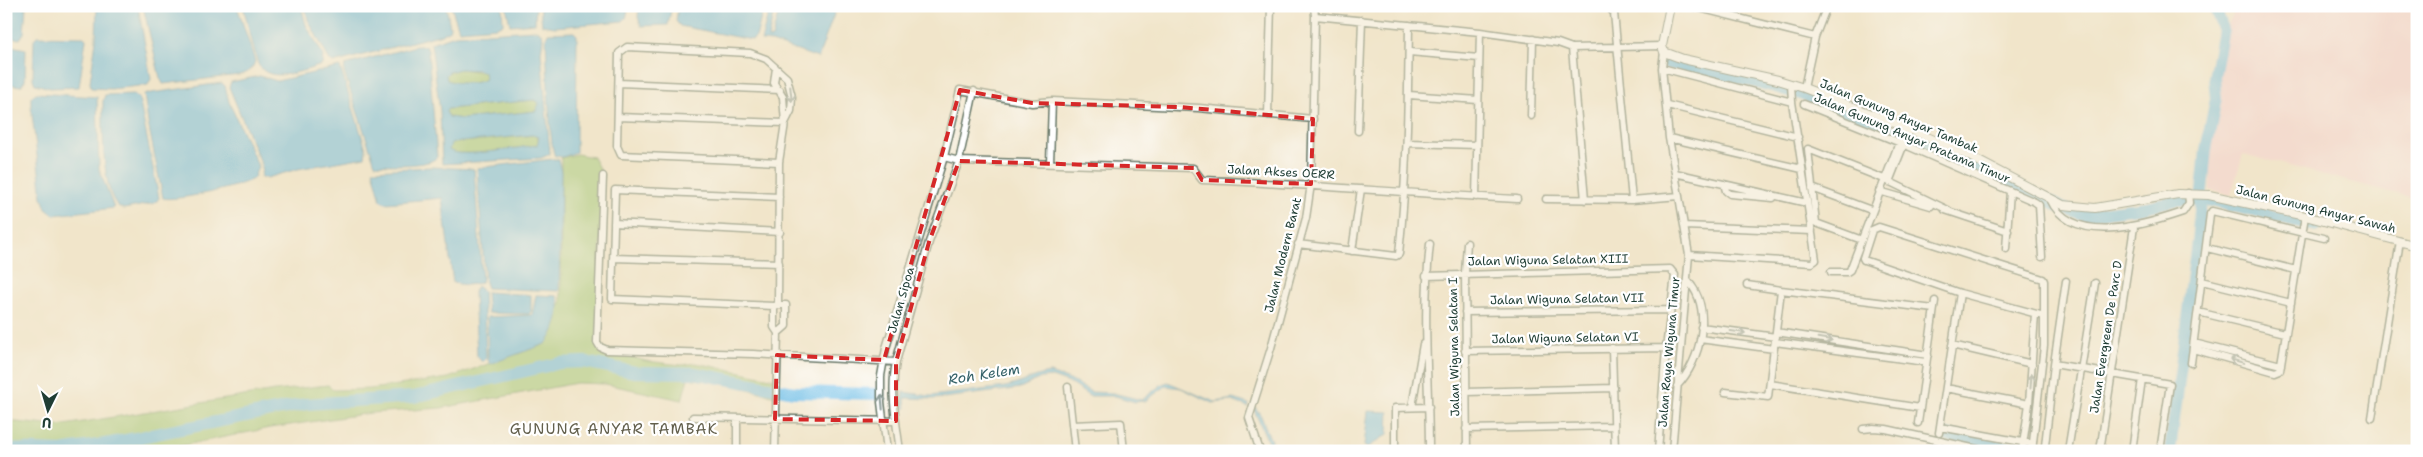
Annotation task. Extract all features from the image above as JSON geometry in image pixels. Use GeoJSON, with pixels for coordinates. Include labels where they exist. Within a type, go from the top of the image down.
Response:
{"type":"FeatureCollection","features":[{"type":"Feature","properties":{"kind":"street"},"geometry":{"type":"LineString","coordinates":[[1268,115],[1271,6]]}},
{"type":"Feature","properties":{"kind":"street","name":"Jalan Modern Barat"},"geometry":{"type":"LineString","coordinates":[[1260,451],[1249,422],[1269,357],[1306,218],[1311,184],[1314,6]]}},
{"type":"Feature","properties":{"kind":"street"},"geometry":{"type":"LineString","coordinates":[[1601,6],[1609,7],[1614,13],[1615,48],[1632,200]]}},
{"type":"Feature","properties":{"kind":"street"},"geometry":{"type":"LineString","coordinates":[[1315,16],[1480,32],[1533,39],[1572,48],[1663,49],[1670,6]]}},
{"type":"Feature","properties":{"kind":"street"},"geometry":{"type":"LineString","coordinates":[[1691,6],[1815,38]]}},
{"type":"Feature","properties":{"kind":"street"},"geometry":{"type":"LineString","coordinates":[[1804,88],[1815,38],[1827,6]]}},
{"type":"Feature","properties":{"kind":"street"},"geometry":{"type":"LineString","coordinates":[[1358,131],[1362,20]]}},
{"type":"Feature","properties":{"kind":"street"},"geometry":{"type":"LineString","coordinates":[[1298,244],[1396,256],[1399,254],[1405,193],[1409,95],[1409,25]]}},
{"type":"Feature","properties":{"kind":"street"},"geometry":{"type":"LineString","coordinates":[[1476,197],[1480,32]]}},
{"type":"Feature","properties":{"kind":"street"},"geometry":{"type":"LineString","coordinates":[[1530,116],[1533,39]]}},
{"type":"Feature","properties":{"kind":"street"},"geometry":{"type":"LineString","coordinates":[[779,162],[621,154],[617,146],[619,52],[627,47],[750,53],[766,59],[787,78],[792,97],[791,111],[785,123]]}},
{"type":"Feature","properties":{"kind":"street"},"geometry":{"type":"LineString","coordinates":[[1572,48],[1585,200]]}},
{"type":"Feature","properties":{"kind":"street","name":"Jalan Raya Wiguna Timur"},"geometry":{"type":"LineString","coordinates":[[1663,49],[1662,68],[1669,138],[1689,255],[1672,451]]}},
{"type":"Feature","properties":{"kind":"street","name":"Jalan Gunung Anyar Tambak"},"geometry":{"type":"LineString","coordinates":[[1663,49],[1682,59],[1791,87],[1804,88],[1904,136],[1967,155],[2051,200],[2078,208],[2095,208],[2205,195]]}},
{"type":"Feature","properties":{"kind":"street"},"geometry":{"type":"LineString","coordinates":[[1409,52],[1479,58]]}},
{"type":"Feature","properties":{"kind":"street"},"geometry":{"type":"LineString","coordinates":[[775,451],[778,333],[774,327],[780,232],[779,162],[785,123],[783,97],[774,83],[776,68]]}},
{"type":"Feature","properties":{"kind":"street"},"geometry":{"type":"LineString","coordinates":[[1662,68],[1792,101]]}},
{"type":"Feature","properties":{"kind":"street"},"geometry":{"type":"LineString","coordinates":[[619,83],[780,90]]}},
{"type":"Feature","properties":{"kind":"street"},"geometry":{"type":"LineString","coordinates":[[1689,255],[1812,264],[1816,260],[1791,87]]}},
{"type":"Feature","properties":{"kind":"street"},"geometry":{"type":"LineString","coordinates":[[887,451],[881,376],[884,360],[895,313],[944,157],[960,90],[974,91],[1026,102],[1052,101],[1199,108],[1313,119]]}},
{"type":"Feature","properties":{"kind":"street","name":"Jalan Sipoa"},"geometry":{"type":"LineString","coordinates":[[900,451],[893,377],[896,362],[929,242],[959,160],[974,91]]}},
{"type":"Feature","properties":{"kind":"street"},"geometry":{"type":"LineString","coordinates":[[1409,95],[1478,100]]}},
{"type":"Feature","properties":{"kind":"street"},"geometry":{"type":"LineString","coordinates":[[944,157],[959,160],[1050,164],[1052,101]]}},
{"type":"Feature","properties":{"kind":"street","name":"Jalan Gunung Anyar Pratama Timur"},"geometry":{"type":"LineString","coordinates":[[1804,104],[1904,136],[2038,204],[2042,258]]}},
{"type":"Feature","properties":{"kind":"street"},"geometry":{"type":"LineString","coordinates":[[1667,105],[1798,137]]}},
{"type":"Feature","properties":{"kind":"street"},"geometry":{"type":"LineString","coordinates":[[618,116],[785,123]]}},
{"type":"Feature","properties":{"kind":"street"},"geometry":{"type":"LineString","coordinates":[[1831,272],[1847,272],[1850,270],[1879,191],[1887,181],[1904,136]]}},
{"type":"Feature","properties":{"kind":"street"},"geometry":{"type":"LineString","coordinates":[[1669,138],[1802,169]]}},
{"type":"Feature","properties":{"kind":"street"},"geometry":{"type":"LineString","coordinates":[[1407,143],[1477,145]]}},
{"type":"Feature","properties":{"kind":"street"},"geometry":{"type":"LineString","coordinates":[[1862,240],[1820,225],[1815,219],[1807,151],[1811,148],[1948,210]]}},
{"type":"Feature","properties":{"kind":"street","name":"Jalan Akses OERR"},"geometry":{"type":"LineString","coordinates":[[1050,164],[1193,168],[1202,180],[1311,184],[1405,193],[1516,199]]}},
{"type":"Feature","properties":{"kind":"street"},"geometry":{"type":"LineString","coordinates":[[1675,173],[1807,203]]}},
{"type":"Feature","properties":{"kind":"street"},"geometry":{"type":"LineString","coordinates":[[603,176],[597,342],[600,347],[607,350],[777,355],[896,362]]}},
{"type":"Feature","properties":{"kind":"street"},"geometry":{"type":"LineString","coordinates":[[1812,188],[1872,210]]}},
{"type":"Feature","properties":{"kind":"street"},"geometry":{"type":"LineString","coordinates":[[1352,251],[1361,189]]}},
{"type":"Feature","properties":{"kind":"street"},"geometry":{"type":"LineString","coordinates":[[778,333],[786,326],[786,305],[612,299],[616,190],[779,197]]}},
{"type":"Feature","properties":{"kind":"street"},"geometry":{"type":"LineString","coordinates":[[1879,191],[1948,210],[2008,231]]}},
{"type":"Feature","properties":{"kind":"street"},"geometry":{"type":"LineString","coordinates":[[2006,249],[2010,191]]}},
{"type":"Feature","properties":{"kind":"street","name":"Jalan Gunung Anyar Sawah"},"geometry":{"type":"LineString","coordinates":[[2205,195],[2417,246]]}},
{"type":"Feature","properties":{"kind":"street"},"geometry":{"type":"LineString","coordinates":[[1546,199],[1632,200],[1679,196]]}},
{"type":"Feature","properties":{"kind":"street"},"geometry":{"type":"LineString","coordinates":[[2051,200],[2058,214],[2084,226],[2134,227],[2183,212],[2188,198]]}},
{"type":"Feature","properties":{"kind":"street"},"geometry":{"type":"LineString","coordinates":[[2191,364],[2210,214],[2216,211],[2324,238]]}},
{"type":"Feature","properties":{"kind":"street"},"geometry":{"type":"LineString","coordinates":[[2193,346],[2281,368],[2305,218]]}},
{"type":"Feature","properties":{"kind":"street"},"geometry":{"type":"LineString","coordinates":[[614,224],[780,232]]}},
{"type":"Feature","properties":{"kind":"street"},"geometry":{"type":"LineString","coordinates":[[1684,226],[1812,231]]}},
{"type":"Feature","properties":{"kind":"street"},"geometry":{"type":"LineString","coordinates":[[1960,293],[1940,430],[2023,447],[2032,447],[2042,374],[2044,316],[2044,281],[2042,278],[1878,227],[1872,230],[1863,260],[1960,293],[2044,316]]}},
{"type":"Feature","properties":{"kind":"street","name":"Jalan Evergreen De Parc D"},"geometry":{"type":"LineString","coordinates":[[2100,451],[2134,227]]}},
{"type":"Feature","properties":{"kind":"street"},"geometry":{"type":"LineString","coordinates":[[2372,418],[2400,241]]}},
{"type":"Feature","properties":{"kind":"street","name":"Jalan Wiguna Selatan I"},"geometry":{"type":"LineString","coordinates":[[1467,451],[1465,273],[1468,243]]}},
{"type":"Feature","properties":{"kind":"street"},"geometry":{"type":"LineString","coordinates":[[1429,451],[1426,276],[1430,244]]}},
{"type":"Feature","properties":{"kind":"street"},"geometry":{"type":"LineString","coordinates":[[2207,248],[2296,270]]}},
{"type":"Feature","properties":{"kind":"street"},"geometry":{"type":"LineString","coordinates":[[613,258],[779,263]]}},
{"type":"Feature","properties":{"kind":"street","name":"Jalan Raya Wiguna Timur"},"geometry":{"type":"LineString","coordinates":[[1658,451],[1666,348],[1675,275],[1670,269]]}},
{"type":"Feature","properties":{"kind":"street","name":"Jalan Wiguna Selatan XIII"},"geometry":{"type":"LineString","coordinates":[[1426,276],[1465,273],[1670,269]]}},
{"type":"Feature","properties":{"kind":"street"},"geometry":{"type":"LineString","coordinates":[[1677,386],[1688,375],[1694,363],[1700,339],[1701,327],[1698,296],[1687,280]]}},
{"type":"Feature","properties":{"kind":"street"},"geometry":{"type":"LineString","coordinates":[[2045,446],[2066,281]]}},
{"type":"Feature","properties":{"kind":"street"},"geometry":{"type":"LineString","coordinates":[[2202,281],[2291,303]]}},
{"type":"Feature","properties":{"kind":"street"},"geometry":{"type":"LineString","coordinates":[[2068,451],[2095,283]]}},
{"type":"Feature","properties":{"kind":"street"},"geometry":{"type":"LineString","coordinates":[[1747,285],[1934,309]]}},
{"type":"Feature","properties":{"kind":"street"},"geometry":{"type":"LineString","coordinates":[[1725,392],[1766,398],[1770,384],[1781,290]]}},
{"type":"Feature","properties":{"kind":"street"},"geometry":{"type":"LineString","coordinates":[[1918,423],[1935,301]]}},
{"type":"Feature","properties":{"kind":"street","name":"Jalan Wiguna Selatan VII"},"geometry":{"type":"LineString","coordinates":[[1465,312],[1670,310]]}},
{"type":"Feature","properties":{"kind":"street"},"geometry":{"type":"LineString","coordinates":[[2198,312],[2286,333]]}},
{"type":"Feature","properties":{"kind":"street"},"geometry":{"type":"LineString","coordinates":[[2023,447],[2029,404],[2035,314]]}},
{"type":"Feature","properties":{"kind":"street"},"geometry":{"type":"LineString","coordinates":[[1701,327],[1928,354]]}},
{"type":"Feature","properties":{"kind":"street"},"geometry":{"type":"LineString","coordinates":[[1412,407],[1426,332]]}},
{"type":"Feature","properties":{"kind":"street"},"geometry":{"type":"LineString","coordinates":[[1776,337],[1926,362]]}},
{"type":"Feature","properties":{"kind":"street"},"geometry":{"type":"LineString","coordinates":[[1700,339],[1774,349]]}},
{"type":"Feature","properties":{"kind":"street"},"geometry":{"type":"LineString","coordinates":[[1952,345],[2032,364]]}},
{"type":"Feature","properties":{"kind":"street"},"geometry":{"type":"LineString","coordinates":[[1612,348],[1615,451]]}},
{"type":"Feature","properties":{"kind":"street","name":"Jalan Wiguna Selatan VI"},"geometry":{"type":"LineString","coordinates":[[1465,351],[1666,348]]}},
{"type":"Feature","properties":{"kind":"street"},"geometry":{"type":"LineString","coordinates":[[2054,364],[2170,384],[2160,451]]}},
{"type":"Feature","properties":{"kind":"street"},"geometry":{"type":"LineString","coordinates":[[2132,451],[2142,379]]}},
{"type":"Feature","properties":{"kind":"street"},"geometry":{"type":"LineString","coordinates":[[1770,384],[1920,408]]}},
{"type":"Feature","properties":{"kind":"street"},"geometry":{"type":"LineString","coordinates":[[1068,387],[1075,451]]}},
{"type":"Feature","properties":{"kind":"street"},"geometry":{"type":"LineString","coordinates":[[1466,392],[1614,388]]}},
{"type":"Feature","properties":{"kind":"street"},"geometry":{"type":"LineString","coordinates":[[1946,388],[2029,404]]}},
{"type":"Feature","properties":{"kind":"street"},"geometry":{"type":"LineString","coordinates":[[1395,451],[1395,408],[1429,407]]}},
{"type":"Feature","properties":{"kind":"street"},"geometry":{"type":"LineString","coordinates":[[693,417],[896,421]]}},
{"type":"Feature","properties":{"kind":"street"},"geometry":{"type":"LineString","coordinates":[[737,451],[738,418]]}},
{"type":"Feature","properties":{"kind":"street"},"geometry":{"type":"LineString","coordinates":[[1072,425],[1121,423],[1124,451]]}},
{"type":"Feature","properties":{"kind":"street"},"geometry":{"type":"LineString","coordinates":[[1466,429],[1614,426]]}},
{"type":"Feature","properties":{"kind":"street"},"geometry":{"type":"LineString","coordinates":[[1863,429],[1886,429],[1986,451]]}},
{"type":"Feature","properties":{"kind":"highlighted area"},"geometry":{"type":"Polygon","coordinates":[[[960,90],[1032,103],[1180,107],[1313,119],[1311,184],[1202,180],[1195,168],[959,161],[929,242],[896,362],[896,421],[775,419],[777,355],[884,360],[960,90]]]}},
{"type":"Feature","properties":{"kind":"shaded area"},"geometry":{"type":"Polygon","coordinates":[[[2237,6],[2417,6],[2417,199],[2243,154],[2231,195],[2210,190],[2209,145],[2219,116],[2222,95],[2218,77],[2229,22],[2237,6]]]}},
{"type":"Feature","properties":{"kind":"green space"},"geometry":{"type":"Polygon","coordinates":[[[460,69],[484,72],[485,79],[467,83],[447,80],[446,75],[449,72],[460,69]]]}},
{"type":"Feature","properties":{"kind":"green space"},"geometry":{"type":"Polygon","coordinates":[[[534,100],[539,103],[536,111],[463,119],[449,117],[446,112],[447,109],[534,100]]]}},
{"type":"Feature","properties":{"kind":"green space"},"geometry":{"type":"Polygon","coordinates":[[[536,135],[539,141],[537,145],[477,153],[449,150],[450,143],[536,135]]]}},
{"type":"Feature","properties":{"kind":"green space"},"geometry":{"type":"Polygon","coordinates":[[[577,154],[593,157],[603,176],[597,342],[607,350],[646,361],[682,365],[696,363],[776,379],[776,396],[724,383],[688,378],[682,400],[605,384],[577,383],[441,408],[371,413],[270,428],[155,451],[6,451],[6,421],[58,426],[275,391],[328,385],[334,390],[370,389],[448,378],[545,344],[553,331],[557,320],[559,304],[561,304],[561,158],[577,154]]]}},
{"type":"Feature","properties":{"kind":"water"},"geometry":{"type":"Polygon","coordinates":[[[6,6],[26,6],[24,33],[20,39],[6,37],[6,6]]]}},
{"type":"Feature","properties":{"kind":"water"},"geometry":{"type":"Polygon","coordinates":[[[97,6],[138,6],[151,79],[148,85],[111,89],[91,88],[97,6]]]}},
{"type":"Feature","properties":{"kind":"water"},"geometry":{"type":"Polygon","coordinates":[[[143,6],[237,6],[255,61],[253,67],[248,72],[239,75],[163,84],[143,6]]]}},
{"type":"Feature","properties":{"kind":"water"},"geometry":{"type":"Polygon","coordinates":[[[243,6],[301,6],[306,25],[323,55],[322,65],[278,75],[270,74],[263,70],[258,64],[243,6]]]}},
{"type":"Feature","properties":{"kind":"water"},"geometry":{"type":"Polygon","coordinates":[[[305,6],[446,6],[450,27],[449,31],[442,34],[333,63],[308,20],[305,6]]]}},
{"type":"Feature","properties":{"kind":"water"},"geometry":{"type":"Polygon","coordinates":[[[451,6],[502,6],[503,24],[497,27],[459,30],[451,6]]]}},
{"type":"Feature","properties":{"kind":"water"},"geometry":{"type":"Polygon","coordinates":[[[506,6],[536,6],[535,23],[510,25],[506,6]]]}},
{"type":"Feature","properties":{"kind":"water"},"geometry":{"type":"Polygon","coordinates":[[[540,6],[629,6],[626,18],[623,21],[555,27],[542,25],[540,6]]]}},
{"type":"Feature","properties":{"kind":"water"},"geometry":{"type":"Polygon","coordinates":[[[639,6],[672,6],[668,25],[641,26],[638,17],[639,6]]]}},
{"type":"Feature","properties":{"kind":"water"},"geometry":{"type":"Polygon","coordinates":[[[678,6],[764,6],[756,37],[752,40],[680,26],[676,21],[678,6]]]}},
{"type":"Feature","properties":{"kind":"water"},"geometry":{"type":"Polygon","coordinates":[[[770,6],[775,6],[768,39],[772,38],[780,6],[837,6],[818,58],[772,42],[761,41],[770,6]]]}},
{"type":"Feature","properties":{"kind":"water"},"geometry":{"type":"Polygon","coordinates":[[[536,30],[541,33],[543,38],[541,52],[550,154],[541,158],[442,164],[440,111],[431,43],[455,35],[536,30]],[[460,69],[449,72],[446,75],[447,80],[467,83],[485,79],[484,72],[479,70],[460,69]],[[534,100],[447,109],[446,112],[449,117],[463,119],[536,111],[539,103],[534,100]],[[532,135],[451,143],[449,150],[477,153],[537,145],[539,137],[532,135]]]}},
{"type":"Feature","properties":{"kind":"water"},"geometry":{"type":"Polygon","coordinates":[[[574,32],[577,35],[576,152],[563,157],[555,156],[553,149],[546,38],[548,33],[574,32]]]}},
{"type":"Feature","properties":{"kind":"water"},"geometry":{"type":"Polygon","coordinates":[[[37,36],[84,37],[86,39],[79,87],[50,88],[35,84],[33,79],[34,39],[37,36]]]}},
{"type":"Feature","properties":{"kind":"water"},"geometry":{"type":"Polygon","coordinates":[[[6,45],[26,49],[25,80],[21,86],[6,84],[6,45]]]}},
{"type":"Feature","properties":{"kind":"water"},"geometry":{"type":"Polygon","coordinates":[[[416,46],[426,46],[428,51],[437,157],[433,160],[417,164],[375,164],[344,72],[345,65],[416,46]]]}},
{"type":"Feature","properties":{"kind":"water"},"geometry":{"type":"Polygon","coordinates":[[[340,67],[366,149],[365,157],[298,169],[267,178],[261,177],[262,166],[229,87],[231,82],[260,76],[277,81],[340,67]]]}},
{"type":"Feature","properties":{"kind":"water"},"geometry":{"type":"Polygon","coordinates":[[[222,83],[225,86],[229,102],[258,166],[254,178],[238,185],[209,192],[181,198],[163,198],[144,94],[222,83]]]}},
{"type":"Feature","properties":{"kind":"water"},"geometry":{"type":"Polygon","coordinates":[[[36,93],[97,97],[99,169],[114,208],[54,215],[46,209],[42,197],[31,106],[31,97],[36,93]]]}},
{"type":"Feature","properties":{"kind":"water"},"geometry":{"type":"Polygon","coordinates":[[[134,94],[139,98],[159,198],[155,203],[124,209],[116,204],[107,178],[103,142],[103,101],[105,95],[134,94]]]}},
{"type":"Feature","properties":{"kind":"water"},"geometry":{"type":"Polygon","coordinates":[[[558,159],[561,172],[559,291],[487,288],[477,168],[558,159]]]}},
{"type":"Feature","properties":{"kind":"water"},"geometry":{"type":"Polygon","coordinates":[[[431,167],[474,169],[481,283],[466,285],[453,283],[442,198],[386,203],[381,201],[373,170],[431,167]]]}},
{"type":"Feature","properties":{"kind":"water"},"geometry":{"type":"Polygon","coordinates":[[[477,286],[483,291],[486,359],[482,362],[477,356],[474,292],[477,286]]]}},
{"type":"Feature","properties":{"kind":"water"},"geometry":{"type":"Polygon","coordinates":[[[486,292],[531,295],[531,312],[529,314],[488,313],[486,292]]]}},
{"type":"Feature","properties":{"kind":"water"},"geometry":{"type":"Polygon","coordinates":[[[536,295],[557,296],[559,301],[557,322],[549,340],[545,344],[490,364],[488,360],[487,317],[532,315],[536,295]]]}},
{"type":"Feature","properties":{"kind":"water"},"geometry":{"type":"Polygon","coordinates":[[[1050,373],[1070,380],[1091,392],[1113,393],[1142,400],[1162,384],[1168,382],[1215,402],[1233,399],[1249,404],[1248,407],[1232,401],[1212,403],[1181,388],[1166,386],[1145,401],[1135,402],[1115,396],[1089,396],[1069,383],[1052,377],[1041,378],[1020,388],[1008,390],[935,399],[905,398],[906,409],[903,409],[903,392],[930,396],[1005,387],[1050,373]]]}},
{"type":"Feature","properties":{"kind":"water"},"geometry":{"type":"Polygon","coordinates":[[[1255,407],[1261,416],[1275,451],[1272,451],[1254,410],[1255,407]]]}},
{"type":"Feature","properties":{"kind":"water"},"geometry":{"type":"Polygon","coordinates":[[[1368,411],[1389,412],[1388,434],[1367,448],[1364,446],[1368,411]]]}},
{"type":"Feature","properties":{"kind":"waterway"},"geometry":{"type":"LineString","coordinates":[[2170,451],[2197,241],[2206,150],[2216,98],[2214,77],[2223,29],[2214,6]]}},
{"type":"Feature","properties":{"kind":"waterway"},"geometry":{"type":"LineString","coordinates":[[1666,63],[1764,84],[1800,94],[1976,166],[2062,208],[2083,215],[2146,207],[2176,200],[2202,199],[2316,226]]}},
{"type":"Feature","properties":{"kind":"waterway"},"geometry":{"type":"LineString","coordinates":[[6,449],[61,451],[111,443],[306,404],[414,397],[560,363],[584,362],[635,372],[694,373],[794,392],[879,394]]}},
{"type":"Feature","properties":{"kind":"waterway"},"geometry":{"type":"LineString","coordinates":[[1946,435],[2025,451]]}},
{"type":"Feature","properties":{"kind":"district","name":"GUNUNG ANYAR TAMBAK"},"geometry":{"type":"Point","coordinates":[614,429]}},
{"type":"Feature","properties":{"kind":"water label","name":"Roh Kelem"},"geometry":{"type":"Point","coordinates":[984,374]}}]}
